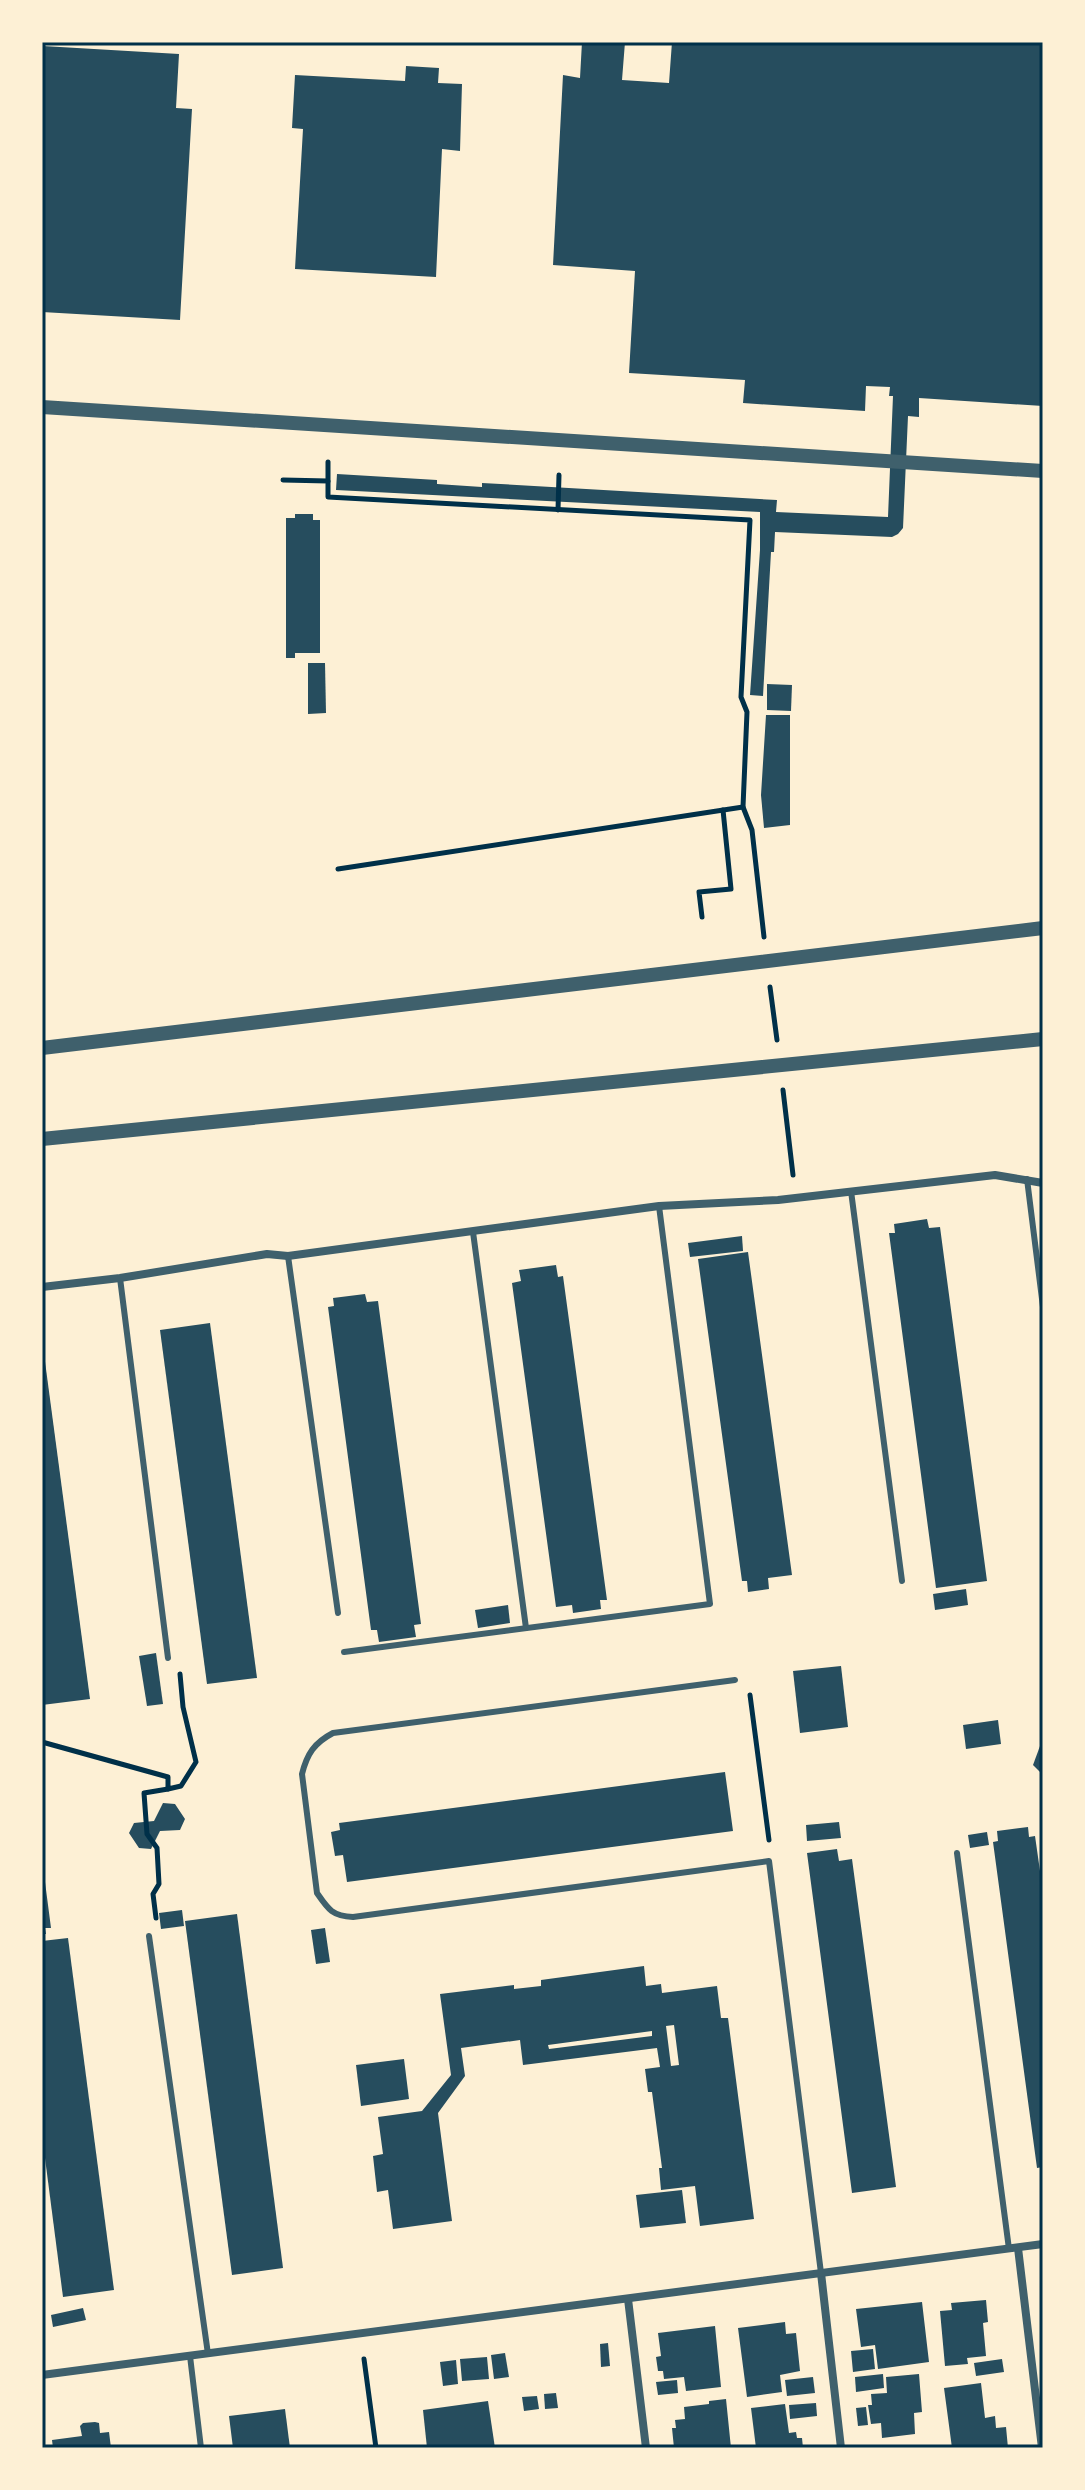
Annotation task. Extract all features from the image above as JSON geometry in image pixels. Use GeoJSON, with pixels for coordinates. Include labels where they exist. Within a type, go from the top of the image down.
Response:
{"type":"FeatureCollection","features":[{"type":"Feature","properties":{"kind":"street"},"geometry":{"type":"LineString","coordinates":[[42,407],[1043,471]]}},
{"type":"Feature","properties":{"kind":"street"},"geometry":{"type":"LineString","coordinates":[[42,1048],[1043,928]]}},
{"type":"Feature","properties":{"kind":"street"},"geometry":{"type":"LineString","coordinates":[[42,1139],[1043,1039]]}},
{"type":"Feature","properties":{"kind":"street"},"geometry":{"type":"LineString","coordinates":[[42,1287],[120,1278],[267,1254],[288,1256],[659,1206],[778,1200],[995,1175],[1043,1183]]}},
{"type":"Feature","properties":{"kind":"street"},"geometry":{"type":"LineString","coordinates":[[42,2375],[1043,2244]]}},
{"type":"Feature","properties":{"kind":"street"},"geometry":{"type":"LineString","coordinates":[[1014,2248],[1042,2448]]}},
{"type":"Feature","properties":{"kind":"street"},"geometry":{"type":"LineString","coordinates":[[821,2273],[841,2448]]}},
{"type":"Feature","properties":{"kind":"street"},"geometry":{"type":"LineString","coordinates":[[628,2299],[646,2448]]}},
{"type":"Feature","properties":{"kind":"lane"},"geometry":{"type":"LineString","coordinates":[[1027,1179],[1043,1307]]}},
{"type":"Feature","properties":{"kind":"lane"},"geometry":{"type":"LineString","coordinates":[[851,1191],[902,1581]]}},
{"type":"Feature","properties":{"kind":"lane"},"geometry":{"type":"LineString","coordinates":[[344,1652],[710,1604],[659,1206]]}},
{"type":"Feature","properties":{"kind":"lane"},"geometry":{"type":"LineString","coordinates":[[473,1232],[526,1628]]}},
{"type":"Feature","properties":{"kind":"lane"},"geometry":{"type":"LineString","coordinates":[[288,1256],[338,1613]]}},
{"type":"Feature","properties":{"kind":"lane"},"geometry":{"type":"LineString","coordinates":[[120,1278],[168,1658]]}},
{"type":"Feature","properties":{"kind":"lane"},"geometry":{"type":"LineString","coordinates":[[735,1680],[333,1733],[318,1741],[307,1755],[302,1774],[317,1893],[326,1908],[340,1917],[353,1917],[769,1861],[821,2273]]}},
{"type":"Feature","properties":{"kind":"lane"},"geometry":{"type":"LineString","coordinates":[[957,1853],[1014,2248]]}},
{"type":"Feature","properties":{"kind":"lane"},"geometry":{"type":"LineString","coordinates":[[149,1936],[208,2354]]}},
{"type":"Feature","properties":{"kind":"lane"},"geometry":{"type":"LineString","coordinates":[[190,2356],[201,2448]]}},
{"type":"Feature","properties":{"kind":"path"},"geometry":{"type":"LineString","coordinates":[[328,462],[328,497],[750,520],[741,697],[747,712],[743,807],[752,830],[766,952]]}},
{"type":"Feature","properties":{"kind":"path"},"geometry":{"type":"LineString","coordinates":[[558,510],[559,475]]}},
{"type":"Feature","properties":{"kind":"path"},"geometry":{"type":"LineString","coordinates":[[283,480],[328,481]]}},
{"type":"Feature","properties":{"kind":"path"},"geometry":{"type":"LineString","coordinates":[[338,869],[743,807]]}},
{"type":"Feature","properties":{"kind":"path"},"geometry":{"type":"LineString","coordinates":[[702,917],[699,892],[731,889],[723,810]]}},
{"type":"Feature","properties":{"kind":"path"},"geometry":{"type":"LineString","coordinates":[[770,982],[777,1043]]}},
{"type":"Feature","properties":{"kind":"path"},"geometry":{"type":"LineString","coordinates":[[783,1089],[794,1180]]}},
{"type":"Feature","properties":{"kind":"path"},"geometry":{"type":"LineString","coordinates":[[149,1936],[157,1928],[153,1894],[159,1884],[157,1848],[147,1834],[144,1793],[181,1786],[196,1762],[183,1707],[178,1658],[168,1658]]}},
{"type":"Feature","properties":{"kind":"path"},"geometry":{"type":"LineString","coordinates":[[735,1680],[746,1681],[750,1695],[769,1861]]}},
{"type":"Feature","properties":{"kind":"path"},"geometry":{"type":"LineString","coordinates":[[42,1742],[168,1777],[168,1789]]}},
{"type":"Feature","properties":{"kind":"path"},"geometry":{"type":"LineString","coordinates":[[364,2359],[376,2448]]}},
{"type":"Feature","properties":{"kind":"building"},"geometry":{"type":"Polygon","coordinates":[[[582,42],[625,42],[622,80],[669,83],[672,42],[1043,42],[1043,406],[919,398],[919,417],[908,416],[903,528],[898,534],[892,537],[775,532],[774,552],[771,552],[763,696],[750,695],[760,512],[336,490],[337,474],[437,480],[437,484],[482,487],[482,483],[777,500],[776,512],[888,517],[893,396],[889,396],[890,387],[866,386],[865,411],[743,403],[745,380],[629,373],[635,271],[553,265],[563,75],[580,78],[582,42]]]}},
{"type":"Feature","properties":{"kind":"building"},"geometry":{"type":"Polygon","coordinates":[[[43,46],[179,54],[176,108],[192,109],[180,320],[42,312],[43,46]]]}},
{"type":"Feature","properties":{"kind":"building"},"geometry":{"type":"Polygon","coordinates":[[[406,66],[439,68],[438,83],[462,84],[460,151],[442,149],[436,277],[295,269],[303,129],[292,128],[295,75],[405,81],[406,66]]]}},
{"type":"Feature","properties":{"kind":"building"},"geometry":{"type":"Polygon","coordinates":[[[295,514],[313,514],[313,520],[320,520],[320,653],[295,653],[295,658],[286,658],[286,518],[295,518],[295,514]]]}},
{"type":"Feature","properties":{"kind":"building"},"geometry":{"type":"Polygon","coordinates":[[[308,663],[325,663],[326,713],[308,714],[308,663]]]}},
{"type":"Feature","properties":{"kind":"building"},"geometry":{"type":"Polygon","coordinates":[[[767,684],[792,685],[791,711],[767,710],[767,684]]]}},
{"type":"Feature","properties":{"kind":"building"},"geometry":{"type":"Polygon","coordinates":[[[766,715],[790,715],[790,825],[764,828],[761,795],[766,715]]]}},
{"type":"Feature","properties":{"kind":"building"},"geometry":{"type":"Polygon","coordinates":[[[927,1219],[929,1228],[940,1227],[987,1581],[936,1588],[889,1233],[895,1233],[894,1224],[927,1219]]]}},
{"type":"Feature","properties":{"kind":"building"},"geometry":{"type":"Polygon","coordinates":[[[742,1236],[743,1251],[690,1257],[688,1243],[742,1236]]]}},
{"type":"Feature","properties":{"kind":"building"},"geometry":{"type":"Polygon","coordinates":[[[748,1252],[792,1575],[768,1578],[769,1589],[748,1592],[747,1581],[742,1581],[698,1259],[748,1252]]]}},
{"type":"Feature","properties":{"kind":"building"},"geometry":{"type":"Polygon","coordinates":[[[556,1265],[558,1277],[563,1276],[607,1600],[600,1600],[601,1609],[573,1613],[572,1605],[556,1607],[512,1283],[521,1281],[519,1270],[556,1265]]]}},
{"type":"Feature","properties":{"kind":"building"},"geometry":{"type":"Polygon","coordinates":[[[365,1294],[367,1302],[378,1301],[421,1624],[414,1625],[416,1637],[379,1642],[377,1630],[371,1630],[328,1307],[334,1306],[333,1298],[365,1294]]]}},
{"type":"Feature","properties":{"kind":"building"},"geometry":{"type":"Polygon","coordinates":[[[210,1323],[257,1678],[207,1684],[160,1330],[210,1323]]]}},
{"type":"Feature","properties":{"kind":"building"},"geometry":{"type":"Polygon","coordinates":[[[42,1354],[90,1699],[42,1705],[42,1354]]]}},
{"type":"Feature","properties":{"kind":"building"},"geometry":{"type":"Polygon","coordinates":[[[966,1589],[968,1605],[935,1610],[933,1594],[966,1589]]]}},
{"type":"Feature","properties":{"kind":"building"},"geometry":{"type":"Polygon","coordinates":[[[508,1605],[510,1623],[478,1628],[475,1610],[508,1605]]]}},
{"type":"Feature","properties":{"kind":"building"},"geometry":{"type":"Polygon","coordinates":[[[156,1653],[163,1704],[147,1706],[139,1656],[156,1653]]]}},
{"type":"Feature","properties":{"kind":"building"},"geometry":{"type":"Polygon","coordinates":[[[841,1666],[848,1727],[800,1733],[793,1671],[841,1666]]]}},
{"type":"Feature","properties":{"kind":"building"},"geometry":{"type":"Polygon","coordinates":[[[998,1720],[1001,1744],[966,1749],[963,1725],[998,1720]]]}},
{"type":"Feature","properties":{"kind":"building"},"geometry":{"type":"Polygon","coordinates":[[[1040,1746],[1043,1746],[1043,1772],[1033,1765],[1040,1746]]]}},
{"type":"Feature","properties":{"kind":"building"},"geometry":{"type":"Polygon","coordinates":[[[725,1772],[733,1831],[347,1882],[343,1855],[335,1856],[331,1832],[340,1830],[339,1823],[725,1772]]]}},
{"type":"Feature","properties":{"kind":"building"},"geometry":{"type":"Polygon","coordinates":[[[163,1803],[175,1804],[185,1819],[180,1830],[160,1831],[151,1849],[139,1848],[129,1833],[134,1823],[154,1821],[163,1803]]]}},
{"type":"Feature","properties":{"kind":"building"},"geometry":{"type":"Polygon","coordinates":[[[839,1822],[841,1838],[807,1841],[806,1825],[839,1822]]]}},
{"type":"Feature","properties":{"kind":"building"},"geometry":{"type":"Polygon","coordinates":[[[1028,1827],[1029,1837],[1035,1836],[1043,1892],[1043,2167],[1037,2168],[993,1842],[998,1841],[997,1831],[1028,1827]]]}},
{"type":"Feature","properties":{"kind":"building"},"geometry":{"type":"Polygon","coordinates":[[[987,1832],[989,1845],[970,1848],[968,1835],[987,1832]]]}},
{"type":"Feature","properties":{"kind":"building"},"geometry":{"type":"Polygon","coordinates":[[[837,1849],[839,1861],[852,1859],[896,2187],[852,2193],[807,1853],[837,1849]]]}},
{"type":"Feature","properties":{"kind":"building"},"geometry":{"type":"Polygon","coordinates":[[[42,1882],[45,1882],[51,1928],[45,1928],[46,1934],[42,1934],[42,1882]]]}},
{"type":"Feature","properties":{"kind":"building"},"geometry":{"type":"Polygon","coordinates":[[[182,1910],[184,1926],[161,1929],[159,1913],[182,1910]]]}},
{"type":"Feature","properties":{"kind":"building"},"geometry":{"type":"Polygon","coordinates":[[[237,1914],[283,2268],[232,2275],[185,1921],[237,1914]]]}},
{"type":"Feature","properties":{"kind":"building"},"geometry":{"type":"Polygon","coordinates":[[[325,1928],[330,1962],[316,1964],[311,1930],[325,1928]]]}},
{"type":"Feature","properties":{"kind":"building"},"geometry":{"type":"Polygon","coordinates":[[[68,1938],[114,2290],[63,2297],[42,2135],[42,1941],[68,1938]]]}},
{"type":"Feature","properties":{"kind":"building"},"geometry":{"type":"Polygon","coordinates":[[[644,1966],[646,1986],[661,1984],[662,1993],[717,1986],[721,2018],[728,2018],[754,2219],[700,2226],[695,2186],[661,2190],[659,2168],[662,2168],[652,2092],[648,2092],[645,2069],[660,2067],[657,2048],[523,2065],[520,2040],[461,2048],[465,2076],[438,2113],[452,2221],[393,2229],[388,2190],[377,2192],[373,2156],[383,2154],[378,2117],[422,2111],[451,2075],[440,1994],[514,1985],[514,1989],[541,1986],[541,1980],[644,1966]],[[674,2025],[666,2026],[671,2066],[679,2065],[674,2025]],[[652,2031],[548,2045],[549,2049],[652,2036],[652,2031]]]}},
{"type":"Feature","properties":{"kind":"building"},"geometry":{"type":"Polygon","coordinates":[[[404,2059],[409,2099],[361,2106],[356,2065],[404,2059]]]}},
{"type":"Feature","properties":{"kind":"building"},"geometry":{"type":"Polygon","coordinates":[[[682,2190],[686,2223],[640,2228],[636,2195],[682,2190]]]}},
{"type":"Feature","properties":{"kind":"building"},"geometry":{"type":"Polygon","coordinates":[[[986,2300],[988,2322],[983,2323],[986,2356],[967,2358],[968,2364],[945,2366],[940,2311],[952,2310],[951,2303],[986,2300]]]}},
{"type":"Feature","properties":{"kind":"building"},"geometry":{"type":"Polygon","coordinates":[[[922,2302],[929,2362],[878,2369],[875,2345],[861,2347],[856,2309],[922,2302]]]}},
{"type":"Feature","properties":{"kind":"building"},"geometry":{"type":"Polygon","coordinates":[[[83,2308],[86,2320],[53,2327],[51,2315],[83,2308]]]}},
{"type":"Feature","properties":{"kind":"building"},"geometry":{"type":"Polygon","coordinates":[[[785,2322],[786,2334],[796,2333],[800,2371],[780,2375],[782,2392],[747,2397],[738,2328],[785,2322]]]}},
{"type":"Feature","properties":{"kind":"building"},"geometry":{"type":"Polygon","coordinates":[[[715,2326],[721,2387],[686,2391],[684,2377],[664,2379],[663,2371],[658,2371],[656,2357],[661,2356],[658,2333],[715,2326]]]}},
{"type":"Feature","properties":{"kind":"building"},"geometry":{"type":"Polygon","coordinates":[[[608,2343],[610,2366],[601,2367],[600,2344],[608,2343]]]}},
{"type":"Feature","properties":{"kind":"building"},"geometry":{"type":"Polygon","coordinates":[[[873,2349],[875,2369],[853,2372],[851,2351],[873,2349]]]}},
{"type":"Feature","properties":{"kind":"building"},"geometry":{"type":"Polygon","coordinates":[[[505,2353],[509,2377],[494,2379],[491,2355],[505,2353]]]}},
{"type":"Feature","properties":{"kind":"building"},"geometry":{"type":"Polygon","coordinates":[[[487,2357],[489,2379],[462,2381],[460,2359],[487,2357]]]}},
{"type":"Feature","properties":{"kind":"building"},"geometry":{"type":"Polygon","coordinates":[[[1002,2359],[1004,2372],[976,2376],[974,2363],[1002,2359]]]}},
{"type":"Feature","properties":{"kind":"building"},"geometry":{"type":"Polygon","coordinates":[[[456,2360],[458,2384],[443,2386],[440,2362],[456,2360]]]}},
{"type":"Feature","properties":{"kind":"building"},"geometry":{"type":"Polygon","coordinates":[[[883,2374],[884,2388],[856,2392],[855,2377],[883,2374]]]}},
{"type":"Feature","properties":{"kind":"building"},"geometry":{"type":"Polygon","coordinates":[[[919,2374],[922,2412],[914,2413],[915,2434],[882,2438],[881,2423],[871,2424],[868,2405],[872,2405],[871,2394],[887,2393],[886,2377],[919,2374]]]}},
{"type":"Feature","properties":{"kind":"building"},"geometry":{"type":"Polygon","coordinates":[[[813,2377],[815,2393],[787,2396],[785,2380],[813,2377]]]}},
{"type":"Feature","properties":{"kind":"building"},"geometry":{"type":"Polygon","coordinates":[[[677,2380],[678,2393],[658,2395],[656,2382],[677,2380]]]}},
{"type":"Feature","properties":{"kind":"building"},"geometry":{"type":"Polygon","coordinates":[[[981,2383],[985,2418],[995,2416],[996,2428],[1006,2427],[1008,2448],[952,2448],[944,2388],[981,2383]]]}},
{"type":"Feature","properties":{"kind":"building"},"geometry":{"type":"Polygon","coordinates":[[[556,2393],[558,2408],[545,2409],[544,2394],[556,2393]]]}},
{"type":"Feature","properties":{"kind":"building"},"geometry":{"type":"Polygon","coordinates":[[[537,2396],[539,2409],[524,2411],[522,2397],[537,2396]]]}},
{"type":"Feature","properties":{"kind":"building"},"geometry":{"type":"Polygon","coordinates":[[[726,2399],[731,2448],[674,2448],[672,2428],[676,2428],[675,2420],[685,2419],[684,2407],[726,2399]]]}},
{"type":"Feature","properties":{"kind":"building"},"geometry":{"type":"Polygon","coordinates":[[[488,2401],[495,2448],[427,2448],[423,2410],[488,2401]]]}},
{"type":"Feature","properties":{"kind":"building"},"geometry":{"type":"Polygon","coordinates":[[[816,2403],[817,2416],[790,2419],[789,2405],[816,2403]]]}},
{"type":"Feature","properties":{"kind":"building"},"geometry":{"type":"Polygon","coordinates":[[[785,2404],[789,2433],[796,2432],[797,2438],[802,2438],[803,2448],[756,2448],[751,2408],[785,2404]]]}},
{"type":"Feature","properties":{"kind":"building"},"geometry":{"type":"Polygon","coordinates":[[[866,2407],[868,2425],[858,2426],[856,2408],[866,2407]]]}},
{"type":"Feature","properties":{"kind":"building"},"geometry":{"type":"Polygon","coordinates":[[[285,2409],[290,2448],[233,2448],[229,2416],[285,2409]]]}},
{"type":"Feature","properties":{"kind":"building"},"geometry":{"type":"Polygon","coordinates":[[[99,2423],[100,2433],[109,2432],[111,2448],[53,2448],[52,2440],[82,2436],[80,2426],[99,2423]]]}}]}
